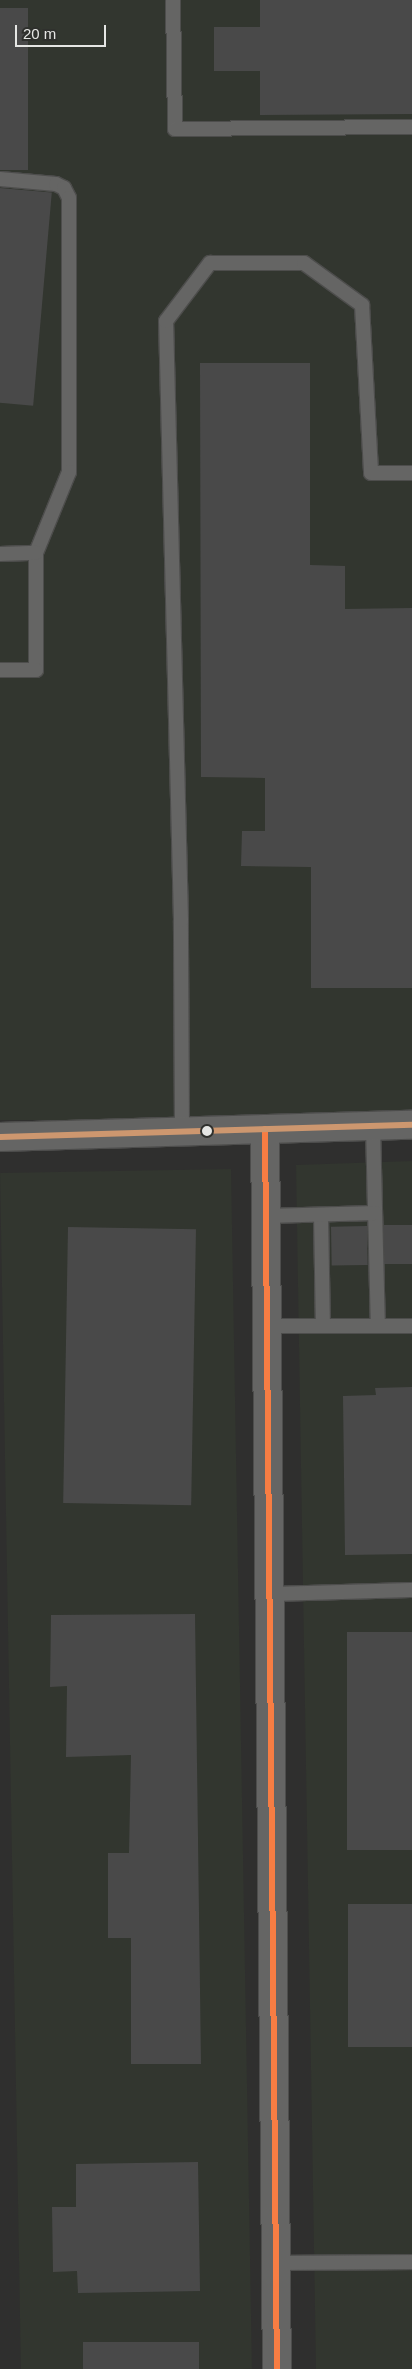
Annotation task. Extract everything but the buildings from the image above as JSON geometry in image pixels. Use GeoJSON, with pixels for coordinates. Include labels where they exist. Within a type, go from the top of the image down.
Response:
{"type":"FeatureCollection","features":[{"type":"Feature","properties":{"kind":"street"},"geometry":{"type":"LineString","coordinates":[[0,1137],[182,1130],[412,1125]]}},
{"type":"Feature","properties":{"kind":"street"},"geometry":{"type":"LineString","coordinates":[[265,1129],[277,2369]]}},
{"type":"Feature","properties":{"kind":"lane"},"geometry":{"type":"LineString","coordinates":[[173,0],[175,129],[412,127]]}},
{"type":"Feature","properties":{"kind":"lane"},"geometry":{"type":"LineString","coordinates":[[0,179],[56,184],[64,188],[69,198],[69,472],[36,553],[36,670],[0,670]]}},
{"type":"Feature","properties":{"kind":"lane"},"geometry":{"type":"LineString","coordinates":[[182,1130],[181,920],[166,321],[210,263],[304,263],[362,305],[370,384],[371,473],[412,473]]}},
{"type":"Feature","properties":{"kind":"lane"},"geometry":{"type":"LineString","coordinates":[[0,554],[36,553]]}},
{"type":"Feature","properties":{"kind":"lane"},"geometry":{"type":"LineString","coordinates":[[373,1126],[378,1326]]}},
{"type":"Feature","properties":{"kind":"lane"},"geometry":{"type":"LineString","coordinates":[[266,1216],[375,1213]]}},
{"type":"Feature","properties":{"kind":"lane"},"geometry":{"type":"LineString","coordinates":[[321,1215],[323,1326]]}},
{"type":"Feature","properties":{"kind":"lane"},"geometry":{"type":"LineString","coordinates":[[268,1326],[412,1326]]}},
{"type":"Feature","properties":{"kind":"lane"},"geometry":{"type":"LineString","coordinates":[[271,1594],[412,1590]]}},
{"type":"Feature","properties":{"kind":"lane"},"geometry":{"type":"LineString","coordinates":[[276,2264],[412,2262]]}},
{"type":"Feature","properties":{"kind":"shaded area"},"geometry":{"type":"Polygon","coordinates":[[[0,0],[412,0],[412,1120],[0,1120],[0,0]]]}},
{"type":"Feature","properties":{"kind":"shaded area"},"geometry":{"type":"Polygon","coordinates":[[[412,1161],[412,2369],[316,2369],[296,1165],[412,1161]]]}},
{"type":"Feature","properties":{"kind":"shaded area"},"geometry":{"type":"Polygon","coordinates":[[[231,1169],[252,2369],[21,2369],[0,1173],[231,1169]]]}},
{"type":"Feature","properties":{"kind":"transit line"},"geometry":{"type":"LineString","coordinates":[[0,1137],[412,1125]]}},
{"type":"Feature","properties":{"kind":"transit line"},"geometry":{"type":"LineString","coordinates":[[265,1129],[277,2369]]}}]}
